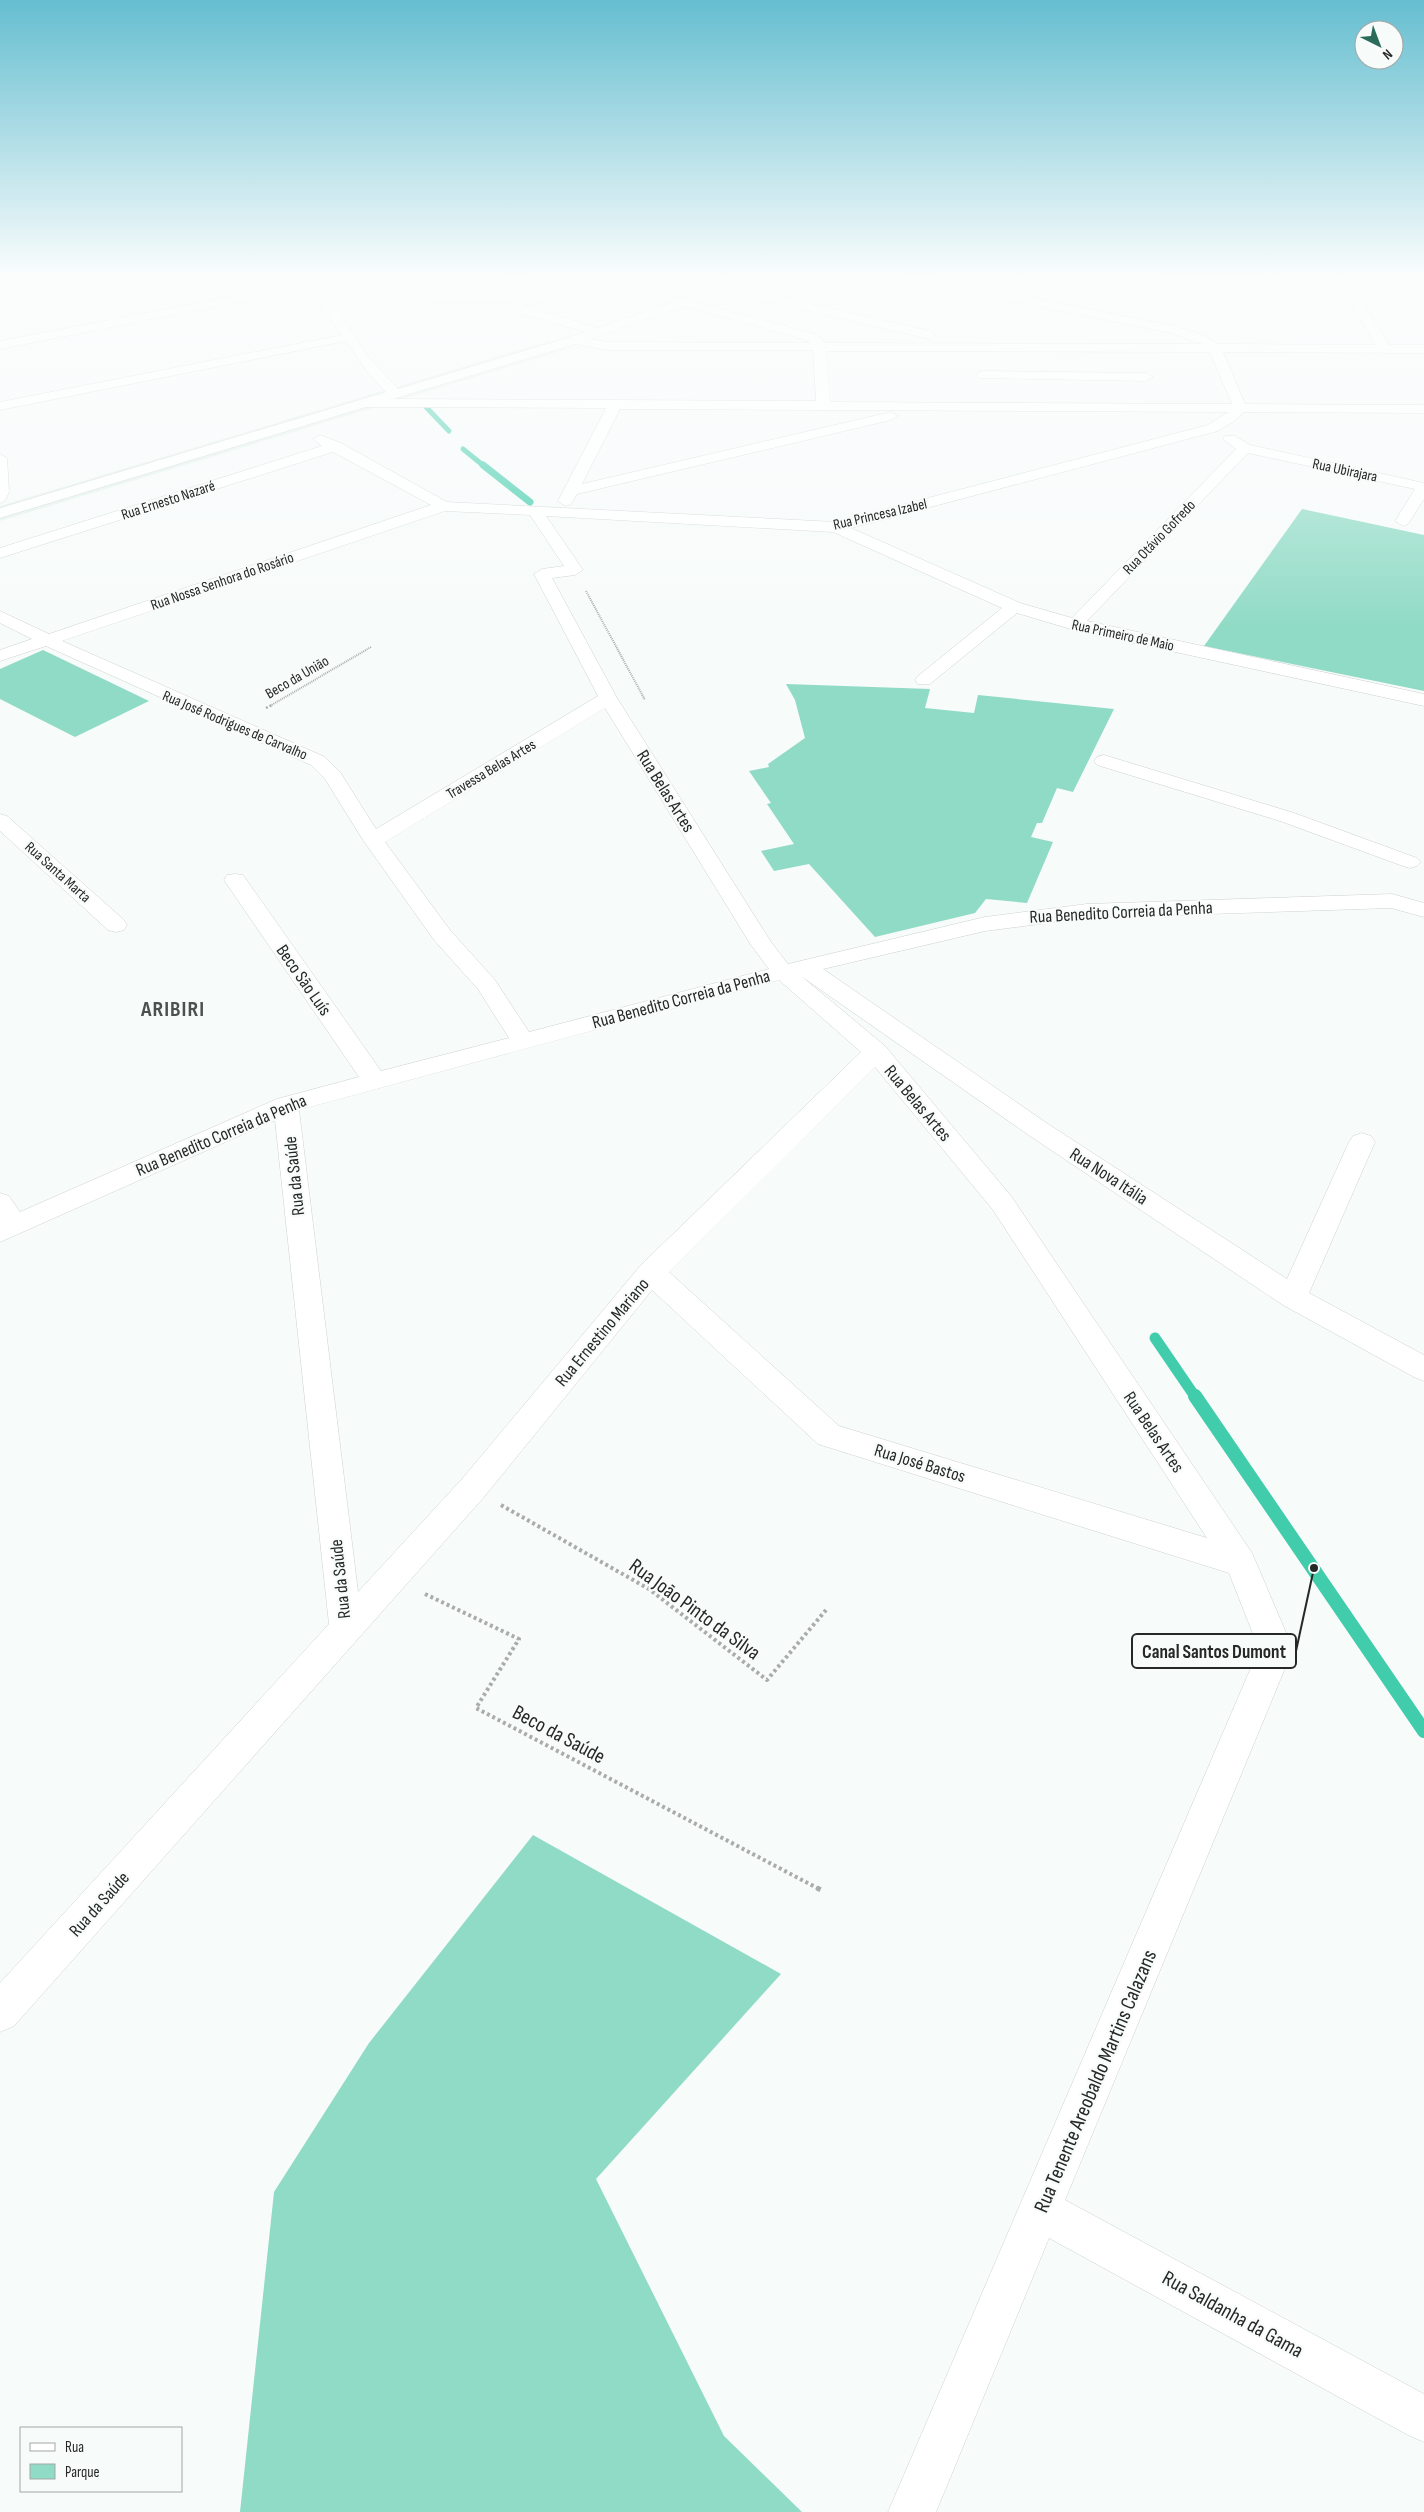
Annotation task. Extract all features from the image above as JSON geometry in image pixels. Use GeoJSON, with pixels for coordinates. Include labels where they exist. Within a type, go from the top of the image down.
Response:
{"type":"FeatureCollection","features":[{"type":"Feature","properties":{"kind":"street"},"geometry":{"type":"LineString","coordinates":[[0,406],[65,393]]}},
{"type":"Feature","properties":{"kind":"street"},"geometry":{"type":"LineString","coordinates":[[822,393],[823,405]]}},
{"type":"Feature","properties":{"kind":"street"},"geometry":{"type":"LineString","coordinates":[[1080,393],[1086,407]]}},
{"type":"Feature","properties":{"kind":"street"},"geometry":{"type":"LineString","coordinates":[[1234,393],[1240,407]]}},
{"type":"Feature","properties":{"kind":"street"},"geometry":{"type":"LineString","coordinates":[[0,513],[396,394]]}},
{"type":"Feature","properties":{"kind":"street"},"geometry":{"type":"LineString","coordinates":[[364,403],[1424,409]]}},
{"type":"Feature","properties":{"kind":"street"},"geometry":{"type":"LineString","coordinates":[[558,513],[572,491],[616,405]]}},
{"type":"Feature","properties":{"kind":"street"},"geometry":{"type":"LineString","coordinates":[[572,491],[937,405]]}},
{"type":"Feature","properties":{"kind":"street","name":"Rua Princesa Izabel"},"geometry":{"type":"LineString","coordinates":[[444,506],[836,527],[1214,428],[1240,407]]}},
{"type":"Feature","properties":{"kind":"street"},"geometry":{"type":"LineString","coordinates":[[291,425],[336,446],[444,506]]}},
{"type":"Feature","properties":{"kind":"street","name":"Rua Ubirajara"},"geometry":{"type":"LineString","coordinates":[[1214,428],[1244,448],[1424,487]]}},
{"type":"Feature","properties":{"kind":"street","name":"Rua Ernesto Nazaré"},"geometry":{"type":"LineString","coordinates":[[0,553],[336,446]]}},
{"type":"Feature","properties":{"kind":"street","name":"Rua Otávio Gofredo"},"geometry":{"type":"LineString","coordinates":[[1074,625],[1244,448]]}},
{"type":"Feature","properties":{"kind":"street"},"geometry":{"type":"LineString","coordinates":[[0,458],[2,492],[0,498]]}},
{"type":"Feature","properties":{"kind":"street"},"geometry":{"type":"LineString","coordinates":[[1403,521],[1424,487]]}},
{"type":"Feature","properties":{"kind":"street","name":"Rua Nossa Senhora do Rosário"},"geometry":{"type":"LineString","coordinates":[[0,656],[444,506]]}},
{"type":"Feature","properties":{"kind":"street","name":"Rua Belas Artes"},"geometry":{"type":"LineString","coordinates":[[536,512],[575,570],[542,574],[608,698],[762,945],[794,970],[876,1052],[1002,1203],[1241,1563],[1276,1649]]}},
{"type":"Feature","properties":{"kind":"street","name":"Rua Primeiro de Maio"},"geometry":{"type":"LineString","coordinates":[[836,527],[1014,607],[1074,625],[1424,700]]}},
{"type":"Feature","properties":{"kind":"street"},"geometry":{"type":"LineString","coordinates":[[924,680],[1014,607]]}},
{"type":"Feature","properties":{"kind":"street","name":"Rua José Rodrigues de Carvalho"},"geometry":{"type":"LineString","coordinates":[[0,616],[46,640],[235,726],[318,761],[333,776],[373,840],[442,935],[486,985],[523,1042]]}},
{"type":"Feature","properties":{"kind":"street","name":"Travessa Belas Artes"},"geometry":{"type":"LineString","coordinates":[[373,840],[608,698]]}},
{"type":"Feature","properties":{"kind":"street"},"geometry":{"type":"LineString","coordinates":[[1104,761],[1288,817],[1401,881],[1424,910]]}},
{"type":"Feature","properties":{"kind":"street","name":"Rua Santa Marta"},"geometry":{"type":"LineString","coordinates":[[0,820],[116,925]]}},
{"type":"Feature","properties":{"kind":"street"},"geometry":{"type":"LineString","coordinates":[[1401,881],[1424,846]]}},
{"type":"Feature","properties":{"kind":"street","name":"Beco São Luís"},"geometry":{"type":"LineString","coordinates":[[235,880],[374,1080]]}},
{"type":"Feature","properties":{"kind":"street","name":"Rua Benedito Correia da Penha"},"geometry":{"type":"LineString","coordinates":[[5,1220],[286,1105],[374,1080],[794,970],[985,924],[1030,916],[1401,881]]}},
{"type":"Feature","properties":{"kind":"street","name":"Rua Nova Itália"},"geometry":{"type":"LineString","coordinates":[[794,970],[1293,1297],[1424,1369]]}},
{"type":"Feature","properties":{"kind":"street","name":"Rua Ernestino Mariano"},"geometry":{"type":"LineString","coordinates":[[346,1629],[473,1488],[651,1272],[876,1052]]}},
{"type":"Feature","properties":{"kind":"street","name":"Rua da Saúde"},"geometry":{"type":"LineString","coordinates":[[0,2012],[14,1986],[346,1629],[286,1105]]}},
{"type":"Feature","properties":{"kind":"street"},"geometry":{"type":"LineString","coordinates":[[1293,1297],[1362,1142]]}},
{"type":"Feature","properties":{"kind":"street","name":"Rua José Bastos"},"geometry":{"type":"LineString","coordinates":[[651,1272],[829,1435],[1241,1563]]}},
{"type":"Feature","properties":{"kind":"street","name":"Rua Tenente Areobaldo Martins Calazans"},"geometry":{"type":"LineString","coordinates":[[912,2512],[1276,1649]]}},
{"type":"Feature","properties":{"kind":"street","name":"Rua Saldanha da Gama"},"geometry":{"type":"LineString","coordinates":[[1041,2210],[1424,2419]]}},
{"type":"Feature","properties":{"kind":"path","name":"Beco da União"},"geometry":{"type":"LineString","coordinates":[[235,726],[371,647]]}},
{"type":"Feature","properties":{"kind":"path","name":"Rua João Pinto da Silva"},"geometry":{"type":"LineString","coordinates":[[473,1488],[649,1589],[767,1680],[826,1610]]}},
{"type":"Feature","properties":{"kind":"path","name":"Beco da Saúde"},"geometry":{"type":"LineString","coordinates":[[392,1579],[518,1640],[476,1708],[823,1891]]}},
{"type":"Feature","properties":{"kind":"shaded area"},"geometry":{"type":"Polygon","coordinates":[[[375,393],[422,393],[0,521],[0,506],[375,393]]]}},
{"type":"Feature","properties":{"kind":"green space"},"geometry":{"type":"Polygon","coordinates":[[[1302,509],[1424,535],[1424,691],[1204,646],[1302,509]]]}},
{"type":"Feature","properties":{"kind":"green space"},"geometry":{"type":"Polygon","coordinates":[[[43,650],[149,701],[75,737],[0,699],[0,669],[43,650]]]}},
{"type":"Feature","properties":{"kind":"green space"},"geometry":{"type":"Polygon","coordinates":[[[786,684],[930,689],[925,708],[974,713],[978,695],[1114,709],[1073,792],[1057,788],[1042,823],[1037,823],[1031,837],[1053,842],[1027,903],[986,899],[975,913],[875,937],[809,864],[774,871],[761,851],[794,844],[767,804],[771,803],[749,771],[769,767],[768,764],[805,738],[795,700],[786,684]]]}},
{"type":"Feature","properties":{"kind":"green space"},"geometry":{"type":"Polygon","coordinates":[[[533,1835],[781,1974],[596,2179],[724,2436],[802,2512],[240,2512],[274,2192],[369,2043],[533,1835]]]}},
{"type":"Feature","properties":{"kind":"waterway"},"geometry":{"type":"LineString","coordinates":[[426,407],[449,431]]}},
{"type":"Feature","properties":{"kind":"waterway"},"geometry":{"type":"LineString","coordinates":[[463,449],[484,466]]}},
{"type":"Feature","properties":{"kind":"waterway"},"geometry":{"type":"LineString","coordinates":[[483,465],[530,502]]}},
{"type":"Feature","properties":{"kind":"waterway"},"geometry":{"type":"LineString","coordinates":[[1155,1338],[1196,1398]]}},
{"type":"Feature","properties":{"kind":"waterway"},"geometry":{"type":"LineString","coordinates":[[1195,1396],[1424,1731]]}},
{"type":"Feature","properties":{"kind":"place","name":"Canal Santos Dumont"},"geometry":{"type":"Point","coordinates":[1314,1568]}},
{"type":"Feature","properties":{"kind":"district","name":"ARIBIRI"},"geometry":{"type":"Point","coordinates":[173,1008]}}]}
